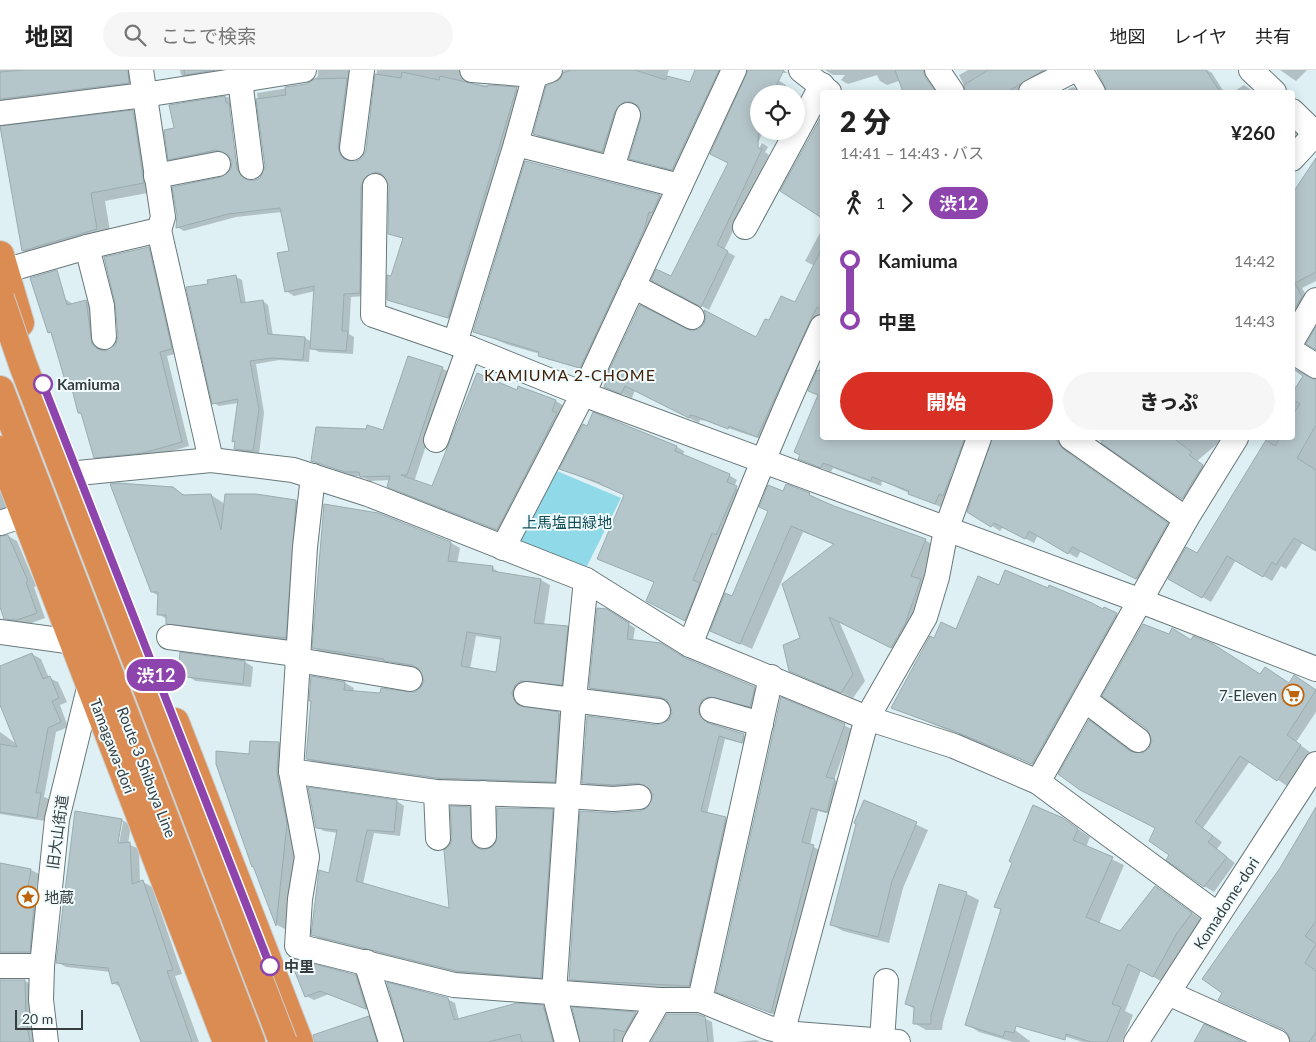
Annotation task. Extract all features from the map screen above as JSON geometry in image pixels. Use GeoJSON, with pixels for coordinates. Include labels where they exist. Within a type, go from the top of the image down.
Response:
{"type":"FeatureCollection","features":[{"type":"Feature","properties":{"kind":"highway"},"geometry":{"type":"LineString","coordinates":[[2,263],[22,330],[299,1042]]}},
{"type":"Feature","properties":{"kind":"highway","name":"Route 3 Shibuya Line"},"geometry":{"type":"LineString","coordinates":[[0,298],[26,374],[283,1042]]}},
{"type":"Feature","properties":{"kind":"highway","name":"Route 3 Shibuya Line"},"geometry":{"type":"LineString","coordinates":[[0,390],[251,1042]]}},
{"type":"Feature","properties":{"kind":"highway","name":"Tamagawa-dori"},"geometry":{"type":"LineString","coordinates":[[0,450],[12,519],[74,642],[227,1042]]}},
{"type":"Feature","properties":{"kind":"street"},"geometry":{"type":"LineString","coordinates":[[140,70],[163,217],[159,230],[211,460]]}},
{"type":"Feature","properties":{"kind":"street"},"geometry":{"type":"LineString","coordinates":[[352,148],[362,70]]}},
{"type":"Feature","properties":{"kind":"street"},"geometry":{"type":"LineString","coordinates":[[436,440],[516,144],[542,73],[472,70]]}},
{"type":"Feature","properties":{"kind":"street"},"geometry":{"type":"LineString","coordinates":[[503,548],[583,394],[734,70]]}},
{"type":"Feature","properties":{"kind":"street"},"geometry":{"type":"LineString","coordinates":[[801,70],[826,89]]}},
{"type":"Feature","properties":{"kind":"street"},"geometry":{"type":"LineString","coordinates":[[937,70],[951,90]]}},
{"type":"Feature","properties":{"kind":"street"},"geometry":{"type":"LineString","coordinates":[[1035,90],[1074,70]]}},
{"type":"Feature","properties":{"kind":"street"},"geometry":{"type":"LineString","coordinates":[[1080,70],[1092,90]]}},
{"type":"Feature","properties":{"kind":"street"},"geometry":{"type":"LineString","coordinates":[[1251,70],[1272,90]]}},
{"type":"Feature","properties":{"kind":"street"},"geometry":{"type":"LineString","coordinates":[[0,113],[144,95],[292,71]]}},
{"type":"Feature","properties":{"kind":"street"},"geometry":{"type":"LineString","coordinates":[[240,80],[251,167]]}},
{"type":"Feature","properties":{"kind":"street"},"geometry":{"type":"LineString","coordinates":[[745,227],[820,99]]}},
{"type":"Feature","properties":{"kind":"street"},"geometry":{"type":"LineString","coordinates":[[1295,114],[1316,134],[1295,156]]}},
{"type":"Feature","properties":{"kind":"street"},"geometry":{"type":"LineString","coordinates":[[612,168],[628,115]]}},
{"type":"Feature","properties":{"kind":"street"},"geometry":{"type":"LineString","coordinates":[[516,144],[680,186]]}},
{"type":"Feature","properties":{"kind":"street"},"geometry":{"type":"LineString","coordinates":[[156,176],[218,164]]}},
{"type":"Feature","properties":{"kind":"street"},"geometry":{"type":"LineString","coordinates":[[376,186],[373,315],[462,346],[583,394],[1141,601],[1316,669]]}},
{"type":"Feature","properties":{"kind":"street"},"geometry":{"type":"LineString","coordinates":[[2,263],[159,230]]}},
{"type":"Feature","properties":{"kind":"street"},"geometry":{"type":"LineString","coordinates":[[87,246],[102,306],[104,337]]}},
{"type":"Feature","properties":{"kind":"street"},"geometry":{"type":"LineString","coordinates":[[633,286],[692,317]]}},
{"type":"Feature","properties":{"kind":"street"},"geometry":{"type":"LineString","coordinates":[[1295,336],[1316,300]]}},
{"type":"Feature","properties":{"kind":"street"},"geometry":{"type":"LineString","coordinates":[[690,645],[763,460],[820,331]]}},
{"type":"Feature","properties":{"kind":"street"},"geometry":{"type":"LineString","coordinates":[[1295,352],[1316,366]]}},
{"type":"Feature","properties":{"kind":"street"},"geometry":{"type":"LineString","coordinates":[[784,1036],[866,718],[925,618],[937,578],[946,530],[978,440]]}},
{"type":"Feature","properties":{"kind":"street"},"geometry":{"type":"LineString","coordinates":[[1074,440],[1186,518]]}},
{"type":"Feature","properties":{"kind":"street"},"geometry":{"type":"LineString","coordinates":[[1038,782],[1186,518],[1235,440]]}},
{"type":"Feature","properties":{"kind":"street"},"geometry":{"type":"LineString","coordinates":[[78,473],[211,460],[293,470],[368,494],[586,580],[690,645],[866,718],[954,746],[1038,782],[1218,915]]}},
{"type":"Feature","properties":{"kind":"street"},"geometry":{"type":"LineString","coordinates":[[313,476],[291,771],[307,857],[300,898],[298,946],[454,986],[659,1000],[700,1000],[784,1036],[796,1034],[890,1041],[886,981]]}},
{"type":"Feature","properties":{"kind":"street"},"geometry":{"type":"LineString","coordinates":[[568,1042],[554,993],[574,699],[586,580]]}},
{"type":"Feature","properties":{"kind":"street"},"geometry":{"type":"LineString","coordinates":[[0,632],[74,642]]}},
{"type":"Feature","properties":{"kind":"street"},"geometry":{"type":"LineString","coordinates":[[169,637],[289,652],[298,660],[410,680]]}},
{"type":"Feature","properties":{"kind":"street"},"geometry":{"type":"LineString","coordinates":[[700,1000],[771,677]]}},
{"type":"Feature","properties":{"kind":"street","name":"旧大山街道"},"geometry":{"type":"LineString","coordinates":[[46,1042],[41,1000],[42,966],[56,819],[90,684]]}},
{"type":"Feature","properties":{"kind":"street"},"geometry":{"type":"LineString","coordinates":[[526,694],[658,711]]}},
{"type":"Feature","properties":{"kind":"street"},"geometry":{"type":"LineString","coordinates":[[1085,700],[1138,740]]}},
{"type":"Feature","properties":{"kind":"street"},"geometry":{"type":"LineString","coordinates":[[712,710],[761,724]]}},
{"type":"Feature","properties":{"kind":"street","name":"Komadome-dori"},"geometry":{"type":"LineString","coordinates":[[1136,1042],[1316,764]]}},
{"type":"Feature","properties":{"kind":"street"},"geometry":{"type":"LineString","coordinates":[[291,771],[436,792],[613,799],[639,797]]}},
{"type":"Feature","properties":{"kind":"street"},"geometry":{"type":"LineString","coordinates":[[436,792],[438,838]]}},
{"type":"Feature","properties":{"kind":"street"},"geometry":{"type":"LineString","coordinates":[[483,793],[484,836]]}},
{"type":"Feature","properties":{"kind":"street"},"geometry":{"type":"LineString","coordinates":[[366,962],[391,1042]]}},
{"type":"Feature","properties":{"kind":"street"},"geometry":{"type":"LineString","coordinates":[[0,966],[42,966]]}},
{"type":"Feature","properties":{"kind":"street"},"geometry":{"type":"LineString","coordinates":[[1168,993],[1277,1042]]}},
{"type":"Feature","properties":{"kind":"street"},"geometry":{"type":"LineString","coordinates":[[638,1040],[659,1000]]}},
{"type":"Feature","properties":{"kind":"green space","name":"上馬塩田緑地"},"geometry":{"type":"Polygon","coordinates":[[[552,469],[621,498],[583,574],[512,545],[552,469]]]}},
{"type":"Feature","properties":{"kind":"building"},"geometry":{"type":"Polygon","coordinates":[[[23,70],[128,70],[129,83],[0,99],[0,72],[23,70]]]}},
{"type":"Feature","properties":{"kind":"building"},"geometry":{"type":"Polygon","coordinates":[[[184,70],[215,70],[185,75],[184,70]]]}},
{"type":"Feature","properties":{"kind":"building"},"geometry":{"type":"Polygon","coordinates":[[[572,70],[635,70],[666,80],[667,76],[690,82],[695,70],[719,70],[672,170],[629,159],[641,118],[638,106],[631,102],[624,102],[615,111],[602,152],[533,134],[546,86],[560,79],[563,73],[572,70]]]}},
{"type":"Feature","properties":{"kind":"building"},"geometry":{"type":"Polygon","coordinates":[[[748,70],[784,70],[776,85],[750,85],[750,140],[758,140],[758,148],[762,149],[717,245],[728,251],[701,307],[651,280],[656,269],[671,276],[728,163],[710,154],[748,70]]]}},
{"type":"Feature","properties":{"kind":"building"},"geometry":{"type":"Polygon","coordinates":[[[895,70],[923,70],[935,90],[902,90],[895,70]]]}},
{"type":"Feature","properties":{"kind":"building"},"geometry":{"type":"Polygon","coordinates":[[[988,70],[1044,70],[1010,90],[965,90],[964,85],[988,70]]]}},
{"type":"Feature","properties":{"kind":"building"},"geometry":{"type":"Polygon","coordinates":[[[1097,70],[1206,70],[1219,90],[1106,90],[1097,70]]]}},
{"type":"Feature","properties":{"kind":"building"},"geometry":{"type":"Polygon","coordinates":[[[402,72],[439,80],[440,76],[487,87],[488,85],[517,87],[448,318],[387,300],[387,275],[391,276],[403,238],[388,234],[389,186],[382,174],[375,172],[364,179],[361,186],[360,293],[344,294],[342,331],[348,331],[346,351],[310,349],[314,286],[285,292],[277,253],[289,251],[280,208],[228,214],[176,228],[177,215],[172,187],[221,177],[231,169],[232,162],[228,155],[216,150],[168,160],[164,130],[174,128],[169,105],[225,96],[226,103],[229,103],[237,169],[245,179],[253,181],[260,178],[265,166],[256,99],[286,95],[285,87],[306,84],[314,79],[347,78],[338,147],[344,159],[357,161],[363,157],[366,150],[375,74],[401,78],[402,72]]]}},
{"type":"Feature","properties":{"kind":"building"},"geometry":{"type":"Polygon","coordinates":[[[133,110],[144,183],[91,193],[97,229],[22,251],[0,126],[133,110]]]}},
{"type":"Feature","properties":{"kind":"building"},"geometry":{"type":"Polygon","coordinates":[[[820,119],[820,217],[780,191],[820,119]]]}},
{"type":"Feature","properties":{"kind":"building"},"geometry":{"type":"Polygon","coordinates":[[[1316,158],[1316,272],[1295,283],[1295,190],[1316,158]]]}},
{"type":"Feature","properties":{"kind":"building"},"geometry":{"type":"Polygon","coordinates":[[[525,161],[660,195],[652,213],[649,212],[644,230],[580,368],[538,356],[539,352],[473,332],[525,161]]]}},
{"type":"Feature","properties":{"kind":"building"},"geometry":{"type":"Polygon","coordinates":[[[149,247],[172,349],[160,352],[182,442],[143,453],[94,458],[81,413],[78,413],[72,389],[68,391],[51,332],[48,333],[30,278],[57,270],[67,305],[86,300],[92,344],[98,349],[105,351],[116,344],[118,336],[115,303],[104,257],[149,247]]]}},
{"type":"Feature","properties":{"kind":"building"},"geometry":{"type":"Polygon","coordinates":[[[820,252],[820,308],[817,307],[810,321],[757,437],[729,426],[728,429],[695,416],[690,415],[689,418],[625,386],[621,394],[604,387],[606,382],[604,381],[640,305],[692,331],[699,329],[704,324],[706,317],[704,310],[756,337],[765,319],[769,320],[781,296],[795,302],[820,252]]]}},
{"type":"Feature","properties":{"kind":"building"},"geometry":{"type":"Polygon","coordinates":[[[236,275],[241,303],[263,300],[268,334],[305,337],[303,360],[272,358],[250,361],[259,409],[253,451],[234,449],[235,441],[232,442],[238,399],[212,404],[186,287],[208,284],[207,280],[236,275]]]}},
{"type":"Feature","properties":{"kind":"building"},"geometry":{"type":"Polygon","coordinates":[[[1295,283],[1302,297],[1295,308],[1295,283]]]}},
{"type":"Feature","properties":{"kind":"building"},"geometry":{"type":"Polygon","coordinates":[[[1316,327],[1316,350],[1306,344],[1316,327]]]}},
{"type":"Feature","properties":{"kind":"building"},"geometry":{"type":"Polygon","coordinates":[[[408,356],[443,367],[407,475],[401,475],[432,486],[477,373],[517,390],[518,386],[556,400],[552,411],[557,413],[497,530],[387,487],[390,476],[360,477],[359,472],[345,472],[311,461],[316,427],[366,429],[367,425],[383,430],[408,356]]]}},
{"type":"Feature","properties":{"kind":"building"},"geometry":{"type":"Polygon","coordinates":[[[817,370],[820,371],[820,440],[964,440],[943,496],[939,494],[935,504],[908,494],[909,491],[872,477],[871,481],[823,463],[821,468],[798,459],[800,455],[794,452],[818,395],[808,391],[817,370]]]}},
{"type":"Feature","properties":{"kind":"building"},"geometry":{"type":"Polygon","coordinates":[[[1295,370],[1316,380],[1316,425],[1297,458],[1316,470],[1316,551],[1294,538],[1276,565],[1272,562],[1263,577],[1227,556],[1202,598],[1168,579],[1186,547],[1197,553],[1266,440],[1275,446],[1279,440],[1295,440],[1295,412],[1300,404],[1295,401],[1295,388],[1303,376],[1295,370]]]}},
{"type":"Feature","properties":{"kind":"building"},"geometry":{"type":"Polygon","coordinates":[[[593,412],[677,446],[675,451],[730,474],[727,482],[737,486],[716,535],[712,533],[693,580],[700,583],[685,621],[646,601],[654,582],[597,559],[624,495],[600,483],[559,469],[583,424],[587,426],[593,412]]]}},
{"type":"Feature","properties":{"kind":"building"},"geometry":{"type":"Polygon","coordinates":[[[991,440],[1056,440],[1063,449],[1168,523],[1136,579],[1072,547],[1068,554],[1029,531],[1025,539],[994,523],[991,527],[967,512],[991,440]]]}},
{"type":"Feature","properties":{"kind":"building"},"geometry":{"type":"Polygon","coordinates":[[[1103,440],[1176,440],[1192,452],[1189,455],[1203,465],[1182,499],[1101,443],[1103,440]]]}},
{"type":"Feature","properties":{"kind":"building"},"geometry":{"type":"Polygon","coordinates":[[[110,484],[173,487],[183,495],[211,494],[221,530],[225,494],[256,494],[296,500],[286,638],[166,624],[166,615],[157,615],[158,592],[151,592],[110,484]]]}},
{"type":"Feature","properties":{"kind":"building"},"geometry":{"type":"Polygon","coordinates":[[[786,484],[810,493],[809,495],[834,506],[926,539],[911,576],[921,579],[905,624],[891,648],[829,617],[853,674],[841,693],[789,671],[783,645],[800,638],[782,584],[834,544],[791,526],[740,644],[710,631],[725,593],[732,596],[768,511],[759,507],[768,485],[783,491],[786,484]]]}},
{"type":"Feature","properties":{"kind":"building"},"geometry":{"type":"Polygon","coordinates":[[[324,504],[378,513],[451,542],[448,561],[493,566],[492,571],[541,579],[534,623],[568,626],[562,685],[521,681],[515,685],[512,693],[518,705],[559,712],[555,782],[437,778],[306,759],[311,701],[309,701],[311,676],[345,682],[344,690],[380,693],[381,688],[414,692],[420,688],[424,681],[419,669],[412,665],[312,648],[324,504]],[[467,632],[461,666],[496,672],[501,637],[467,632]]]}},
{"type":"Feature","properties":{"kind":"building"},"geometry":{"type":"Polygon","coordinates":[[[8,535],[28,581],[26,582],[37,613],[17,620],[4,619],[0,607],[0,536],[8,535]]]}},
{"type":"Feature","properties":{"kind":"building"},"geometry":{"type":"Polygon","coordinates":[[[1005,570],[1048,588],[1049,585],[1103,609],[1104,607],[1117,613],[1032,764],[959,733],[891,708],[930,636],[934,638],[941,622],[956,629],[978,576],[999,585],[1005,570]]]}},
{"type":"Feature","properties":{"kind":"building"},"geometry":{"type":"Polygon","coordinates":[[[597,608],[607,609],[629,623],[627,639],[661,643],[685,658],[755,687],[750,707],[709,697],[702,700],[699,707],[699,714],[708,723],[744,734],[742,743],[719,736],[701,811],[726,817],[689,986],[569,980],[580,811],[612,813],[640,811],[647,808],[653,796],[650,789],[638,783],[613,785],[582,783],[587,716],[657,725],[669,720],[672,712],[667,700],[660,697],[589,688],[597,608]]]}},
{"type":"Feature","properties":{"kind":"building"},"geometry":{"type":"Polygon","coordinates":[[[1143,624],[1169,634],[1172,628],[1191,640],[1193,636],[1213,644],[1260,674],[1265,667],[1289,683],[1294,675],[1316,690],[1287,735],[1301,745],[1277,781],[1240,756],[1195,822],[1213,836],[1208,842],[1227,857],[1204,887],[1166,860],[1169,855],[1149,841],[1155,828],[1080,790],[1058,774],[1089,720],[1130,751],[1143,753],[1149,748],[1152,741],[1147,729],[1102,696],[1143,624]]]}},
{"type":"Feature","properties":{"kind":"building"},"geometry":{"type":"Polygon","coordinates":[[[180,652],[245,661],[243,684],[187,677],[187,674],[178,673],[180,652]]]}},
{"type":"Feature","properties":{"kind":"building"},"geometry":{"type":"Polygon","coordinates":[[[32,653],[43,679],[50,676],[59,698],[52,701],[61,722],[48,728],[36,793],[41,793],[37,818],[0,812],[0,744],[17,747],[0,705],[0,666],[32,653]]]}},
{"type":"Feature","properties":{"kind":"building"},"geometry":{"type":"Polygon","coordinates":[[[781,697],[845,724],[826,777],[835,779],[827,812],[811,808],[802,842],[814,845],[771,1013],[716,992],[781,697]]]}},
{"type":"Feature","properties":{"kind":"building"},"geometry":{"type":"Polygon","coordinates":[[[250,741],[279,742],[277,773],[287,824],[276,926],[252,867],[216,764],[216,751],[249,754],[250,741]]]}},
{"type":"Feature","properties":{"kind":"building"},"geometry":{"type":"Polygon","coordinates":[[[308,787],[397,800],[394,832],[367,830],[356,881],[449,908],[444,850],[450,845],[452,838],[450,806],[470,807],[472,843],[477,848],[484,850],[492,847],[496,842],[497,808],[553,809],[541,978],[456,971],[311,935],[319,870],[329,873],[337,830],[316,828],[308,787]]]}},
{"type":"Feature","properties":{"kind":"building"},"geometry":{"type":"Polygon","coordinates":[[[864,800],[917,822],[892,881],[878,937],[830,925],[856,824],[854,823],[864,800]]]}},
{"type":"Feature","properties":{"kind":"building"},"geometry":{"type":"Polygon","coordinates":[[[1033,805],[1063,818],[1078,829],[1073,840],[1113,857],[1086,917],[1120,931],[1155,886],[1192,913],[1177,933],[1153,977],[1128,964],[1112,1004],[1121,1007],[1107,1042],[1091,1042],[1066,1034],[1065,1040],[1016,1026],[1014,1033],[1005,1031],[1003,1037],[965,1025],[1001,909],[994,907],[1012,863],[1009,861],[1033,805]]]}},
{"type":"Feature","properties":{"kind":"building"},"geometry":{"type":"Polygon","coordinates":[[[1316,807],[1316,921],[1305,936],[1316,944],[1305,963],[1316,971],[1316,1032],[1309,1042],[1291,1042],[1288,1034],[1283,1029],[1218,1000],[1222,993],[1202,979],[1280,868],[1316,807]]]}},
{"type":"Feature","properties":{"kind":"building"},"geometry":{"type":"Polygon","coordinates":[[[75,811],[122,819],[118,843],[130,842],[132,884],[143,880],[173,970],[167,971],[192,1042],[141,1042],[118,982],[112,984],[108,968],[56,963],[75,811]]]}},
{"type":"Feature","properties":{"kind":"building"},"geometry":{"type":"Polygon","coordinates":[[[0,863],[31,869],[25,903],[34,904],[30,952],[0,952],[0,863]]]}},
{"type":"Feature","properties":{"kind":"building"},"geometry":{"type":"Polygon","coordinates":[[[939,884],[967,892],[931,1015],[931,1024],[913,1024],[914,1007],[905,1004],[939,884]]]}},
{"type":"Feature","properties":{"kind":"building"},"geometry":{"type":"Polygon","coordinates":[[[289,957],[356,975],[366,1009],[320,991],[305,997],[289,957]]]}},
{"type":"Feature","properties":{"kind":"building"},"geometry":{"type":"Polygon","coordinates":[[[0,980],[25,980],[26,1020],[30,1042],[0,1042],[0,980]]]}},
{"type":"Feature","properties":{"kind":"building"},"geometry":{"type":"Polygon","coordinates":[[[387,982],[448,998],[454,1020],[517,1003],[543,1005],[553,1042],[522,1042],[520,1034],[488,1042],[404,1042],[387,982]]]}},
{"type":"Feature","properties":{"kind":"building"},"geometry":{"type":"Polygon","coordinates":[[[572,1007],[636,1012],[625,1032],[614,1029],[614,1042],[580,1042],[572,1007]]]}},
{"type":"Feature","properties":{"kind":"building"},"geometry":{"type":"Polygon","coordinates":[[[667,1014],[697,1014],[705,1017],[708,1042],[651,1042],[667,1014]]]}},
{"type":"Feature","properties":{"kind":"building"},"geometry":{"type":"Polygon","coordinates":[[[369,1016],[377,1042],[314,1042],[313,1035],[369,1016]]]}},
{"type":"Feature","properties":{"kind":"building"},"geometry":{"type":"Polygon","coordinates":[[[1204,1024],[1243,1042],[1194,1042],[1204,1024]]]}},
{"type":"Feature","properties":{"kind":"bus line","name":"渋12"},"geometry":{"type":"LineString","coordinates":[[43,384],[270,966]]}},
{"type":"Feature","properties":{"kind":"place","name":"Kamiuma"},"geometry":{"type":"Point","coordinates":[43,384]}},
{"type":"Feature","properties":{"kind":"place","name":"7-Eleven"},"geometry":{"type":"Point","coordinates":[1293,695]}},
{"type":"Feature","properties":{"kind":"place","name":"地蔵"},"geometry":{"type":"Point","coordinates":[28,897]}},
{"type":"Feature","properties":{"kind":"place","name":"中里"},"geometry":{"type":"Point","coordinates":[270,966]}},
{"type":"Feature","properties":{"kind":"district","name":"KAMIUMA 2-CHOME"},"geometry":{"type":"Point","coordinates":[570,374]}}]}
